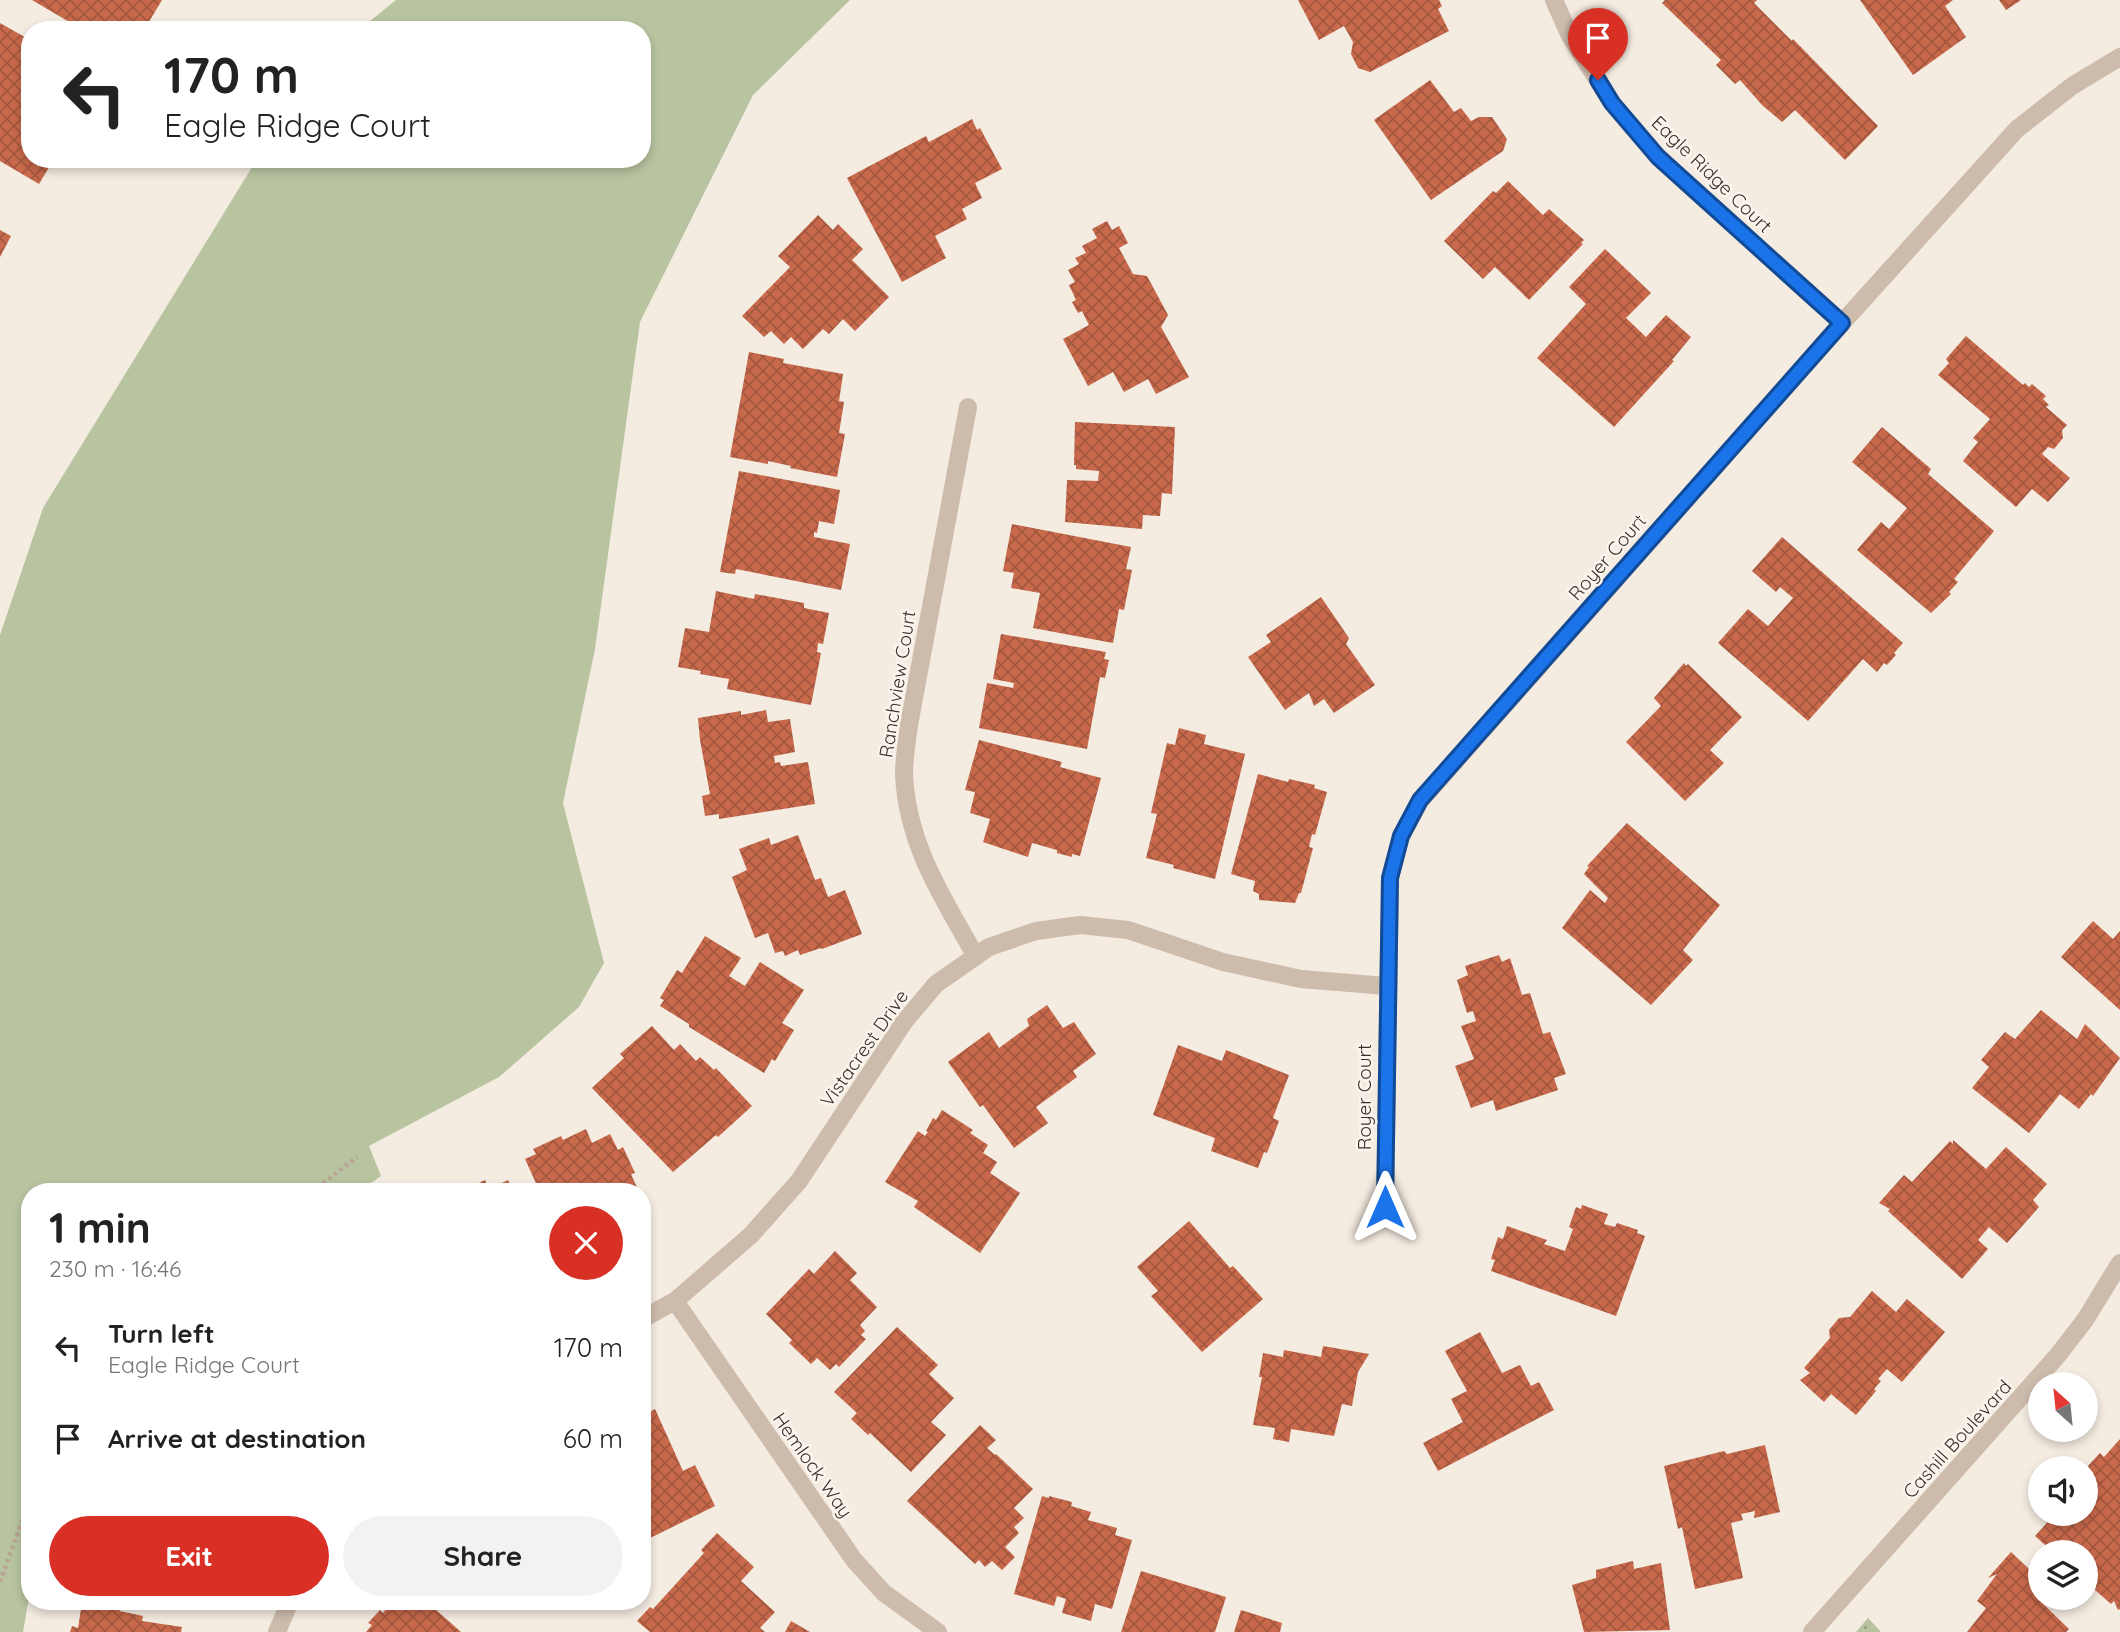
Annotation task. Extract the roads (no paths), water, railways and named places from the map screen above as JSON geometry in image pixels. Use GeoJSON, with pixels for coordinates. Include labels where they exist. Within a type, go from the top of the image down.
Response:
{"type":"FeatureCollection","features":[{"type":"Feature","properties":{"kind":"street","name":"Eagle Ridge Court"},"geometry":{"type":"LineString","coordinates":[[1554,0],[1570,36],[1612,103],[1658,157],[1842,323]]}},
{"type":"Feature","properties":{"kind":"street","name":"Royer Court"},"geometry":{"type":"LineString","coordinates":[[1385,1207],[1386,986],[1390,878],[1401,836],[1420,800],[2017,129],[2072,86],[2120,57]]}},
{"type":"Feature","properties":{"kind":"street","name":"Ranchview Court"},"geometry":{"type":"LineString","coordinates":[[968,407],[909,725],[904,772],[910,820],[925,867],[975,955]]}},
{"type":"Feature","properties":{"kind":"street","name":"Vistacrest Drive"},"geometry":{"type":"LineString","coordinates":[[651,1314],[676,1301],[751,1235],[799,1181],[904,1022],[936,984],[989,947],[1036,931],[1080,925],[1128,930],[1223,962],[1301,979],[1386,986]]}},
{"type":"Feature","properties":{"kind":"street","name":"Cashill Boulevard"},"geometry":{"type":"LineString","coordinates":[[1812,1632],[2058,1355],[2085,1320],[2120,1263]]}},
{"type":"Feature","properties":{"kind":"street","name":"Hemlock Way"},"geometry":{"type":"LineString","coordinates":[[676,1301],[854,1560],[884,1593],[938,1632]]}},
{"type":"Feature","properties":{"kind":"street"},"geometry":{"type":"LineString","coordinates":[[277,1632],[286,1610]]}}]}
